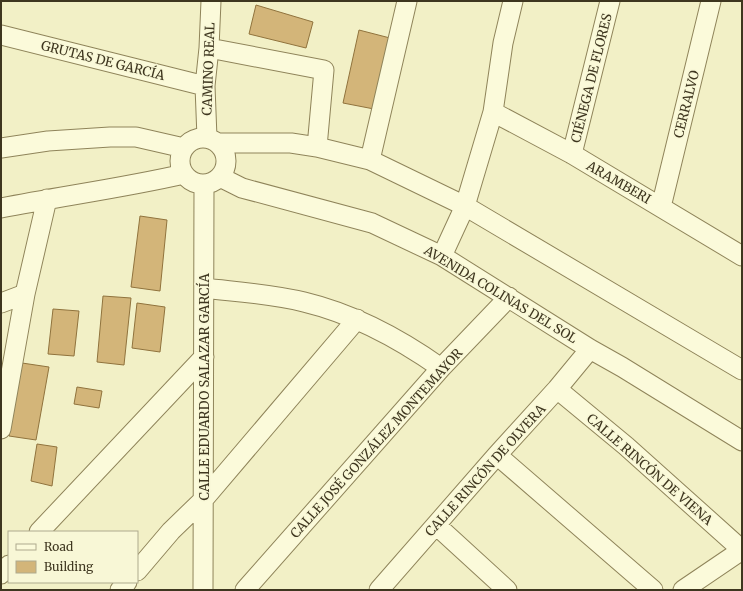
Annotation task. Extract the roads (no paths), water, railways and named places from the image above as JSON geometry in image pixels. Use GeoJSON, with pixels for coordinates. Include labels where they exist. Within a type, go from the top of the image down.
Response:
{"type":"FeatureCollection","features":[{"type":"Feature","properties":{"kind":"street","name":"CAMINO REAL"},"geometry":{"type":"LineString","coordinates":[[211,1],[209,48],[205,86],[212,140]]}},
{"type":"Feature","properties":{"kind":"street"},"geometry":{"type":"LineString","coordinates":[[370,160],[407,1]]}},
{"type":"Feature","properties":{"kind":"street"},"geometry":{"type":"LineString","coordinates":[[442,256],[465,206],[493,112],[503,43],[512,1]]}},
{"type":"Feature","properties":{"kind":"street","name":"CIÉNEGA DE FLORES"},"geometry":{"type":"LineString","coordinates":[[572,154],[610,1]]}},
{"type":"Feature","properties":{"kind":"street","name":"CERRALVO"},"geometry":{"type":"LineString","coordinates":[[661,207],[711,1]]}},
{"type":"Feature","properties":{"kind":"street","name":"GRUTAS DE GARCÍA"},"geometry":{"type":"LineString","coordinates":[[1,35],[205,86]]}},
{"type":"Feature","properties":{"kind":"street"},"geometry":{"type":"LineString","coordinates":[[209,48],[324,70],[317,147]]}},
{"type":"Feature","properties":{"kind":"street","name":"ARAMBERI"},"geometry":{"type":"LineString","coordinates":[[493,112],[572,154],[742,256]]}},
{"type":"Feature","properties":{"kind":"street"},"geometry":{"type":"LineString","coordinates":[[1,148],[48,141],[110,136],[136,137],[184,148]]}},
{"type":"Feature","properties":{"kind":"street"},"geometry":{"type":"LineString","coordinates":[[212,140],[226,156],[226,163],[212,181],[192,182],[184,174],[180,162],[184,148],[193,140],[212,140],[291,143],[317,147],[370,160],[465,206],[742,370]]}},
{"type":"Feature","properties":{"kind":"street"},"geometry":{"type":"LineString","coordinates":[[1,208],[135,185],[184,174]]}},
{"type":"Feature","properties":{"kind":"street","name":"AVENIDA COLINAS DEL SOL"},"geometry":{"type":"LineString","coordinates":[[212,181],[372,222],[442,256],[590,349],[622,366],[742,441]]}},
{"type":"Feature","properties":{"kind":"street","name":"CALLE EDUARDO SALAZAR GARCÍA"},"geometry":{"type":"LineString","coordinates":[[204,590],[204,288],[212,181]]}},
{"type":"Feature","properties":{"kind":"street"},"geometry":{"type":"LineString","coordinates":[[1,429],[25,294],[47,199]]}},
{"type":"Feature","properties":{"kind":"street"},"geometry":{"type":"LineString","coordinates":[[204,288],[306,302],[357,319],[416,350],[441,368]]}},
{"type":"Feature","properties":{"kind":"street"},"geometry":{"type":"LineString","coordinates":[[1,303],[25,294]]}},
{"type":"Feature","properties":{"kind":"street","name":"CALLE JOSÉ GONZÁLEZ MONTEMAYOR"},"geometry":{"type":"LineString","coordinates":[[245,590],[441,368],[509,297]]}},
{"type":"Feature","properties":{"kind":"street"},"geometry":{"type":"LineString","coordinates":[[138,570],[172,531],[203,500],[357,319]]}},
{"type":"Feature","properties":{"kind":"street","name":"CALLE RINCÓN DE OLVERA"},"geometry":{"type":"LineString","coordinates":[[379,590],[557,389],[590,349]]}},
{"type":"Feature","properties":{"kind":"street"},"geometry":{"type":"LineString","coordinates":[[40,531],[204,357]]}},
{"type":"Feature","properties":{"kind":"street","name":"CALLE RINCÓN DE VIENA"},"geometry":{"type":"LineString","coordinates":[[557,389],[626,446],[742,550]]}},
{"type":"Feature","properties":{"kind":"street"},"geometry":{"type":"LineString","coordinates":[[497,455],[653,590]]}},
{"type":"Feature","properties":{"kind":"street"},"geometry":{"type":"LineString","coordinates":[[436,525],[507,590]]}},
{"type":"Feature","properties":{"kind":"street"},"geometry":{"type":"LineString","coordinates":[[683,590],[742,550]]}},
{"type":"Feature","properties":{"kind":"street"},"geometry":{"type":"LineString","coordinates":[[1,574],[8,566]]}}]}
